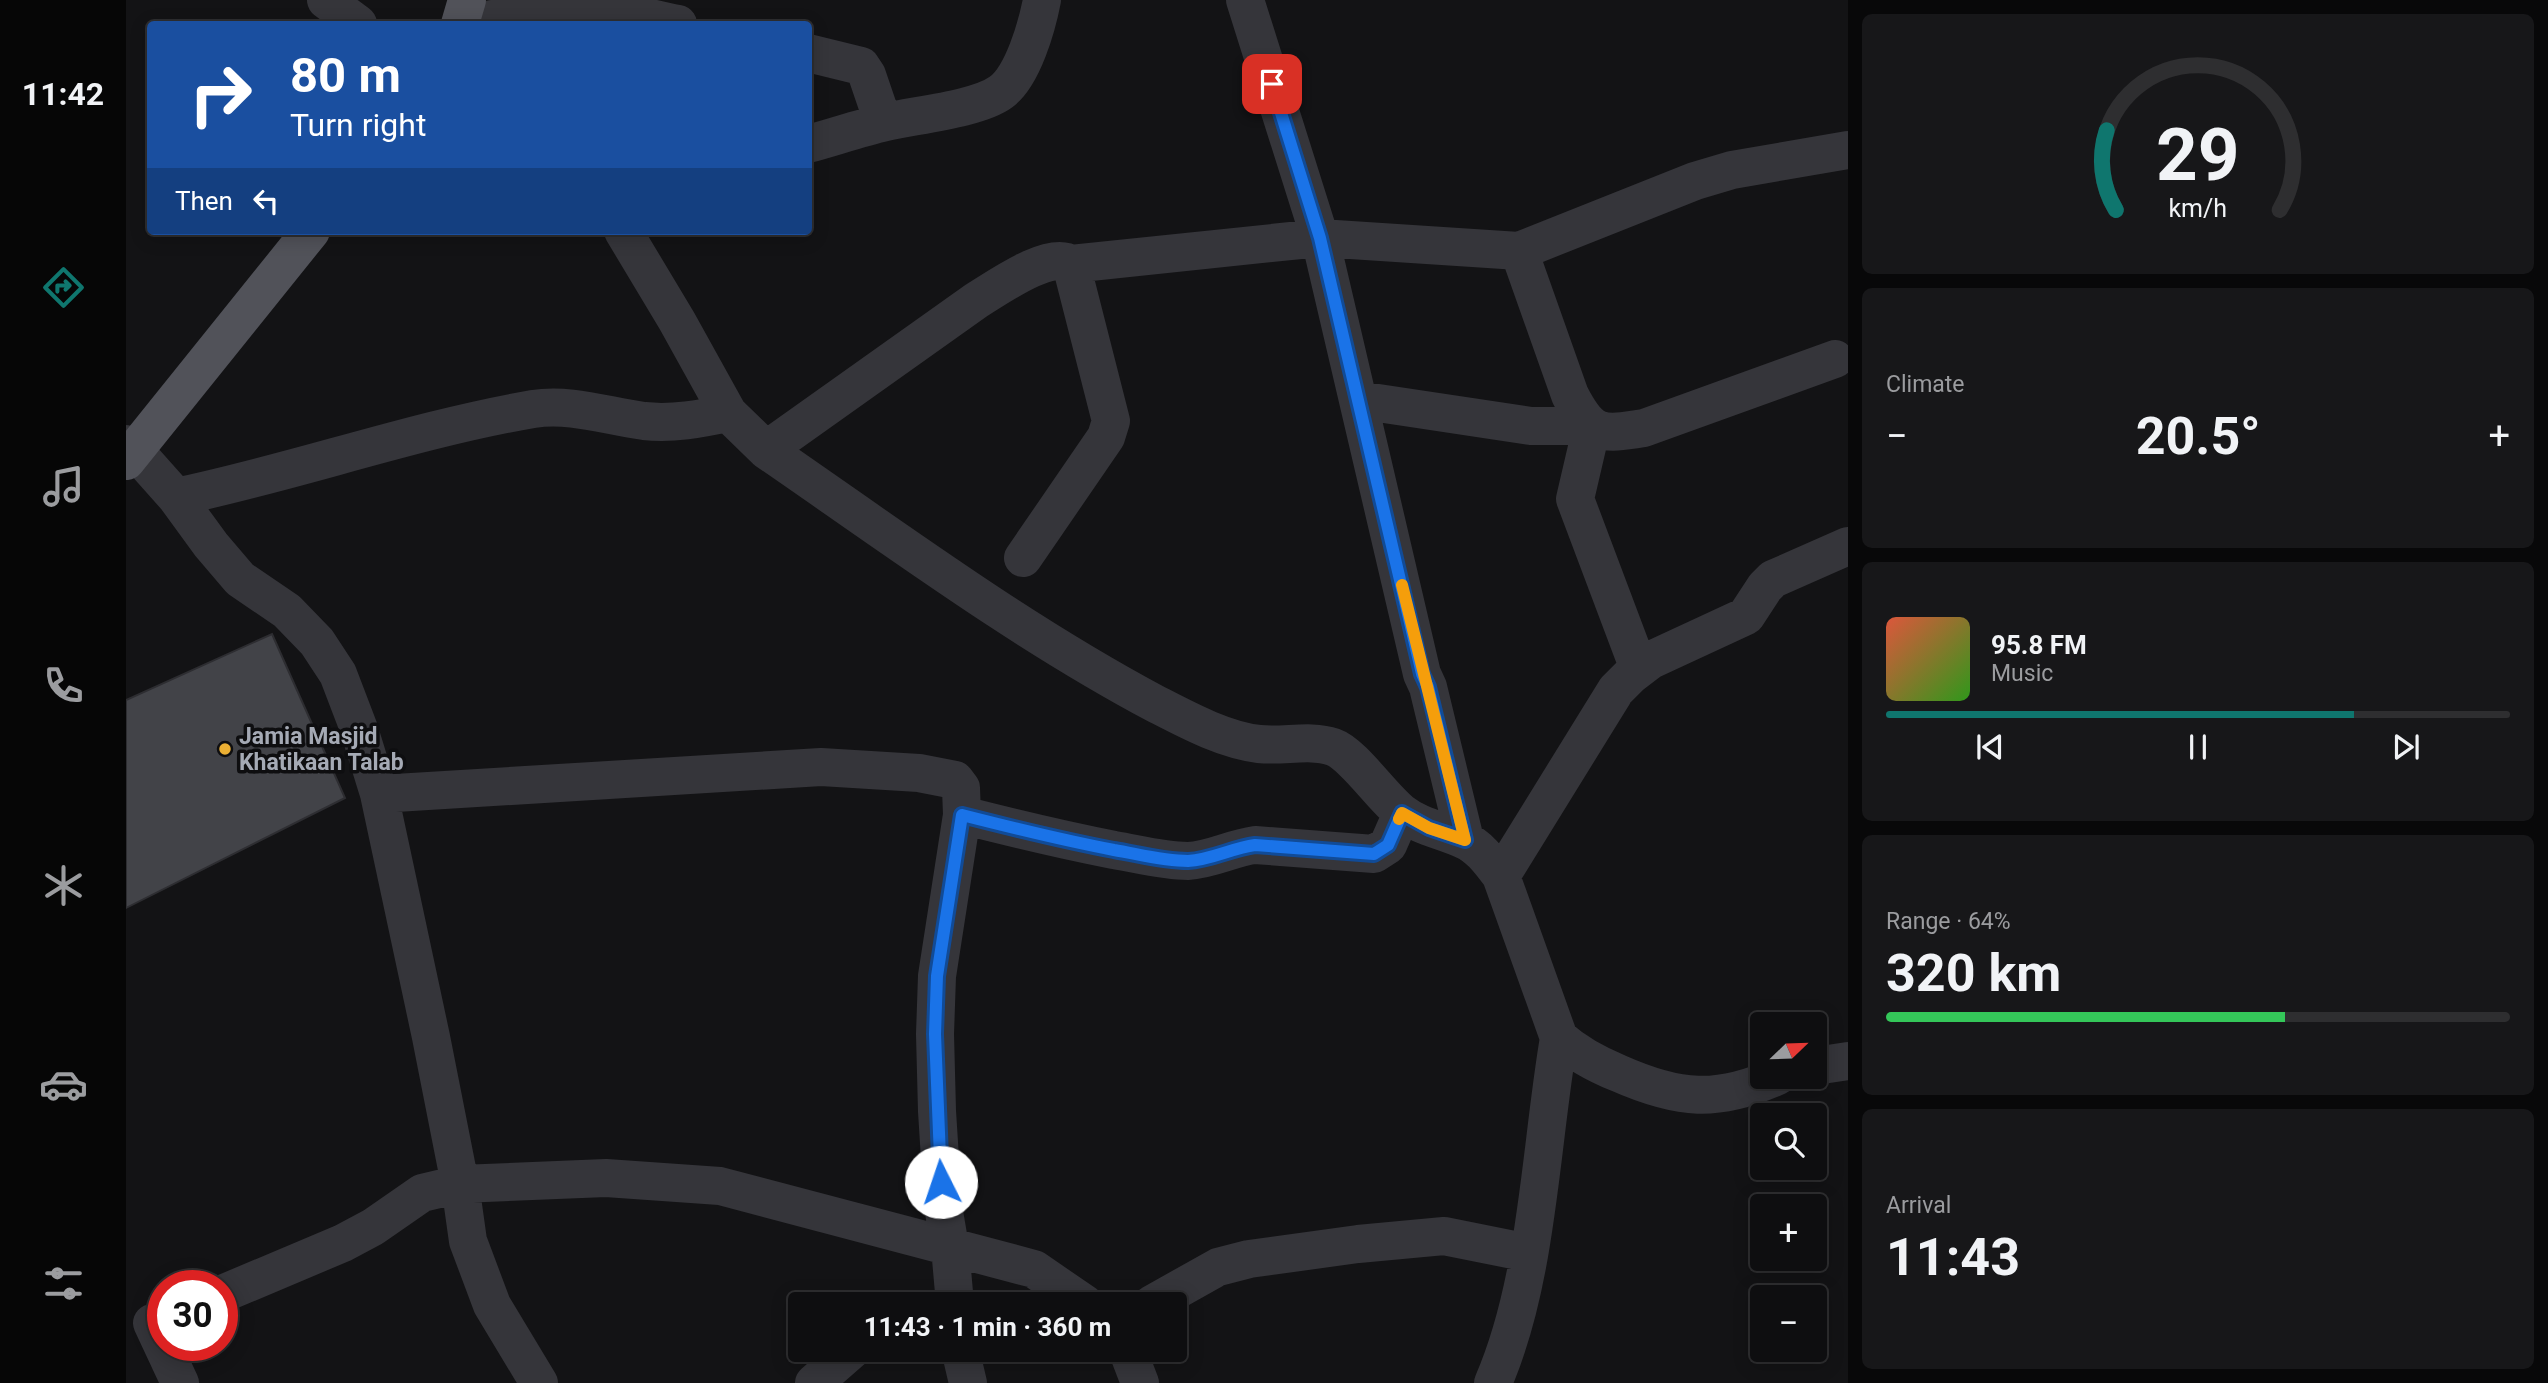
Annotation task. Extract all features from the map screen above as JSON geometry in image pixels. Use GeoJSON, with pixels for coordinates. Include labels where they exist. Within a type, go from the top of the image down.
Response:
{"type":"FeatureCollection","features":[{"type":"Feature","properties":{"kind":"main road"},"geometry":{"type":"LineString","coordinates":[[463,21],[467,0]]}},
{"type":"Feature","properties":{"kind":"main road"},"geometry":{"type":"LineString","coordinates":[[129,452],[308,235]]}},
{"type":"Feature","properties":{"kind":"street"},"geometry":{"type":"LineString","coordinates":[[326,0],[354,21]]}},
{"type":"Feature","properties":{"kind":"street"},"geometry":{"type":"LineString","coordinates":[[812,143],[883,122],[977,102],[1001,92],[1010,83],[1021,63],[1038,24],[1042,0]]}},
{"type":"Feature","properties":{"kind":"street"},"geometry":{"type":"LineString","coordinates":[[1251,2],[1320,238],[1422,674],[1428,687],[1465,840]]}},
{"type":"Feature","properties":{"kind":"street"},"geometry":{"type":"LineString","coordinates":[[480,21],[539,11],[580,9],[613,10],[664,21]]}},
{"type":"Feature","properties":{"kind":"street"},"geometry":{"type":"LineString","coordinates":[[812,54],[861,66],[867,75],[883,122]]}},
{"type":"Feature","properties":{"kind":"street"},"geometry":{"type":"LineString","coordinates":[[766,450],[977,300],[1013,278],[1058,260],[1071,264],[1320,238],[1519,251],[1695,181],[1732,170],[1848,150]]}},
{"type":"Feature","properties":{"kind":"street"},"geometry":{"type":"LineString","coordinates":[[625,235],[728,413],[766,450],[1032,634],[1091,669],[1159,706],[1222,735],[1258,744],[1332,747],[1347,754],[1369,781],[1402,813],[1429,828],[1465,840],[1486,856],[1501,876],[1559,1038],[1574,1052],[1651,1088],[1695,1096],[1720,1095],[1750,1089]]}},
{"type":"Feature","properties":{"kind":"street"},"geometry":{"type":"LineString","coordinates":[[1519,251],[1570,395],[1581,416],[1599,432],[1644,428],[1836,359]]}},
{"type":"Feature","properties":{"kind":"street"},"geometry":{"type":"LineString","coordinates":[[1023,558],[1106,437],[1111,421],[1071,264]]}},
{"type":"Feature","properties":{"kind":"street"},"geometry":{"type":"LineString","coordinates":[[1358,400],[1531,426],[1592,426]]}},
{"type":"Feature","properties":{"kind":"street"},"geometry":{"type":"LineString","coordinates":[[176,497],[245,482],[379,444],[536,409],[563,408],[645,421],[681,422],[728,413]]}},
{"type":"Feature","properties":{"kind":"street"},"geometry":{"type":"LineString","coordinates":[[1592,426],[1576,499],[1639,669]]}},
{"type":"Feature","properties":{"kind":"street"},"geometry":{"type":"LineString","coordinates":[[129,452],[176,497],[240,579],[287,611],[317,642],[338,674],[379,794],[460,1184],[468,1241],[492,1305],[539,1383]]}},
{"type":"Feature","properties":{"kind":"street"},"geometry":{"type":"LineString","coordinates":[[1501,876],[1616,690],[1651,660],[1746,616],[1773,579],[1848,546]]}},
{"type":"Feature","properties":{"kind":"street"},"geometry":{"type":"LineString","coordinates":[[379,794],[821,767],[919,773],[951,778],[961,788],[962,815],[937,976],[935,1034],[943,1206],[954,1292]]}},
{"type":"Feature","properties":{"kind":"street"},"geometry":{"type":"LineString","coordinates":[[962,815],[1048,837],[1188,861],[1255,845],[1374,854],[1388,845],[1402,813]]}},
{"type":"Feature","properties":{"kind":"street"},"geometry":{"type":"LineString","coordinates":[[1493,1383],[1510,1334],[1529,1252],[1559,1038]]}},
{"type":"Feature","properties":{"kind":"street"},"geometry":{"type":"LineString","coordinates":[[1827,1064],[1848,1061]]}},
{"type":"Feature","properties":{"kind":"street"},"geometry":{"type":"LineString","coordinates":[[238,1287],[343,1243],[373,1227],[422,1193],[460,1184],[606,1178],[720,1186],[1034,1269],[1068,1292]]}},
{"type":"Feature","properties":{"kind":"street"},"geometry":{"type":"LineString","coordinates":[[1174,1292],[1218,1267],[1249,1259],[1358,1244],[1444,1236],[1529,1252]]}},
{"type":"Feature","properties":{"kind":"street"},"geometry":{"type":"LineString","coordinates":[[167,1361],[180,1383]]}},
{"type":"Feature","properties":{"kind":"street"},"geometry":{"type":"LineString","coordinates":[[814,1383],[838,1362]]}},
{"type":"Feature","properties":{"kind":"street"},"geometry":{"type":"LineString","coordinates":[[963,1362],[968,1383]]}},
{"type":"Feature","properties":{"kind":"street"},"geometry":{"type":"LineString","coordinates":[[1132,1362],[1140,1383]]}},
{"type":"Feature","properties":{"kind":"building","name":"Jamia Masjid Khatikaan Talab"},"geometry":{"type":"Polygon","coordinates":[[[272,634],[345,798],[126,908],[126,700],[272,634]]]}},
{"type":"Feature","properties":{"kind":"slow traffic"},"geometry":{"type":"LineString","coordinates":[[1399,819],[1402,813],[1429,828],[1465,840],[1402,585]]}},
{"type":"Feature","properties":{"kind":"place","name":"Jamia Masjid Khatikaan Talab"},"geometry":{"type":"Point","coordinates":[225,749]}},
{"type":"Feature","properties":{"kind":"route"},"geometry":{"type":"LineString","coordinates":[[941,1182],[935,1034],[937,976],[962,815],[1048,837],[1188,861],[1255,845],[1374,854],[1388,845],[1402,813],[1429,828],[1465,840],[1428,687],[1422,674],[1320,238],[1272,84]]}}]}
